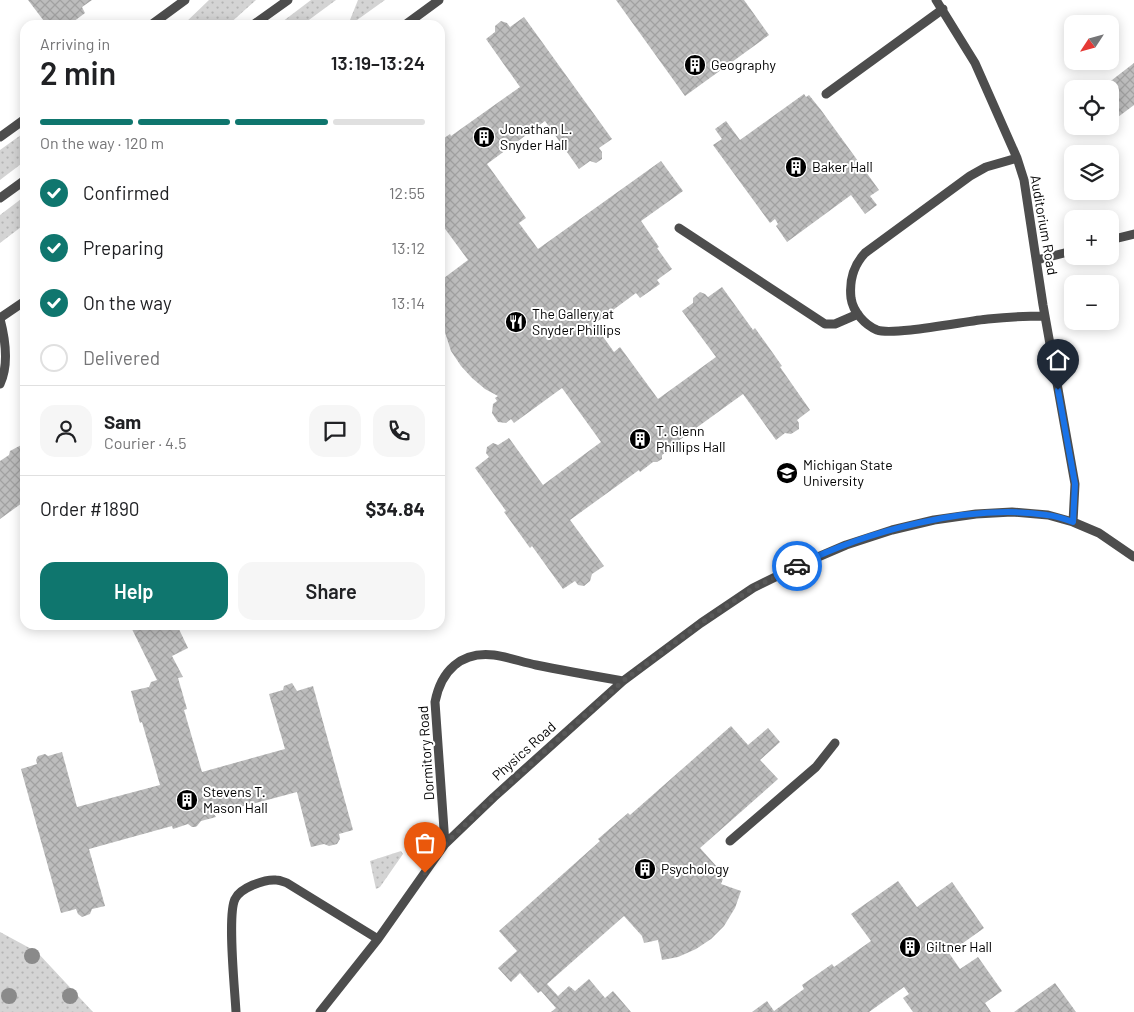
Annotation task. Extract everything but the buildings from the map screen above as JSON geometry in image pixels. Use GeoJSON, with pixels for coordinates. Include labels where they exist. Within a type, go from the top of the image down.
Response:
{"type":"FeatureCollection","features":[{"type":"Feature","properties":{"kind":"street"},"geometry":{"type":"LineString","coordinates":[[158,20],[185,0]]}},
{"type":"Feature","properties":{"kind":"street"},"geometry":{"type":"LineString","coordinates":[[261,20],[288,0]]}},
{"type":"Feature","properties":{"kind":"street"},"geometry":{"type":"LineString","coordinates":[[412,20],[440,0]]}},
{"type":"Feature","properties":{"kind":"street","name":"Auditorium Road"},"geometry":{"type":"LineString","coordinates":[[936,0],[975,64],[1017,158],[1024,180],[1045,316],[1075,484],[1073,522]]}},
{"type":"Feature","properties":{"kind":"street"},"geometry":{"type":"LineString","coordinates":[[826,94],[943,9]]}},
{"type":"Feature","properties":{"kind":"street"},"geometry":{"type":"LineString","coordinates":[[0,137],[20,123]]}},
{"type":"Feature","properties":{"kind":"street"},"geometry":{"type":"LineString","coordinates":[[1017,158],[986,167],[970,176],[865,252],[853,270],[850,289],[852,302],[858,314],[867,324],[878,331],[894,332],[987,319],[1045,316]]}},
{"type":"Feature","properties":{"kind":"street"},"geometry":{"type":"LineString","coordinates":[[0,198],[20,184]]}},
{"type":"Feature","properties":{"kind":"street"},"geometry":{"type":"LineString","coordinates":[[679,228],[825,324],[835,324],[858,314]]}},
{"type":"Feature","properties":{"kind":"street"},"geometry":{"type":"LineString","coordinates":[[1119,238],[1134,234]]}},
{"type":"Feature","properties":{"kind":"street"},"geometry":{"type":"LineString","coordinates":[[1037,260],[1064,252]]}},
{"type":"Feature","properties":{"kind":"street"},"geometry":{"type":"LineString","coordinates":[[0,384],[6,367],[0,319],[20,305]]}},
{"type":"Feature","properties":{"kind":"street","name":"Physics Road"},"geometry":{"type":"LineString","coordinates":[[320,1012],[378,939],[445,844],[494,797],[623,681],[701,623],[753,588],[846,545],[892,530],[934,520],[976,514],[1012,512],[1048,515],[1073,522]]}},
{"type":"Feature","properties":{"kind":"street"},"geometry":{"type":"LineString","coordinates":[[1073,522],[1099,533],[1134,557]]}},
{"type":"Feature","properties":{"kind":"street","name":"Dormitory Road"},"geometry":{"type":"LineString","coordinates":[[445,844],[435,702],[438,688],[444,676],[453,666],[467,658],[480,655],[494,655],[535,665],[623,681]]}},
{"type":"Feature","properties":{"kind":"street"},"geometry":{"type":"LineString","coordinates":[[730,841],[816,767],[835,743]]}},
{"type":"Feature","properties":{"kind":"street"},"geometry":{"type":"LineString","coordinates":[[236,1012],[232,909],[235,899],[242,891],[264,882],[275,880],[287,883],[378,939]]}},
{"type":"Feature","properties":{"kind":"shaded area"},"geometry":{"type":"Polygon","coordinates":[[[209,0],[256,0],[234,20],[188,20],[209,0]]]}},
{"type":"Feature","properties":{"kind":"shaded area"},"geometry":{"type":"Polygon","coordinates":[[[311,0],[336,0],[309,20],[285,20],[311,0]]]}},
{"type":"Feature","properties":{"kind":"shaded area"},"geometry":{"type":"Polygon","coordinates":[[[358,0],[385,0],[357,20],[350,20],[358,0]]]}},
{"type":"Feature","properties":{"kind":"shaded area"},"geometry":{"type":"Polygon","coordinates":[[[20,136],[20,165],[0,180],[0,150],[20,136]]]}},
{"type":"Feature","properties":{"kind":"shaded area"},"geometry":{"type":"Polygon","coordinates":[[[20,200],[20,228],[0,243],[0,215],[20,200]]]}},
{"type":"Feature","properties":{"kind":"shaded area"},"geometry":{"type":"Polygon","coordinates":[[[401,851],[403,854],[380,887],[376,889],[370,861],[401,851]]]}},
{"type":"Feature","properties":{"kind":"shaded area"},"geometry":{"type":"Polygon","coordinates":[[[0,932],[37,952],[93,1012],[0,1012],[0,932]]]}},
{"type":"Feature","properties":{"kind":"way so far"},"geometry":{"type":"LineString","coordinates":[[425,873],[445,844],[494,797],[623,681],[701,623],[753,588],[797,566]]}},
{"type":"Feature","properties":{"kind":"place","name":"Geography"},"geometry":{"type":"Point","coordinates":[695,65]}},
{"type":"Feature","properties":{"kind":"place","name":"Jonathan L. Snyder Hall"},"geometry":{"type":"Point","coordinates":[484,137]}},
{"type":"Feature","properties":{"kind":"place","name":"Baker Hall"},"geometry":{"type":"Point","coordinates":[796,167]}},
{"type":"Feature","properties":{"kind":"place","name":"The Gallery at Snyder Phillips"},"geometry":{"type":"Point","coordinates":[516,322]}},
{"type":"Feature","properties":{"kind":"place","name":"T. Glenn Phillips Hall"},"geometry":{"type":"Point","coordinates":[640,439]}},
{"type":"Feature","properties":{"kind":"place","name":"Michigan State University"},"geometry":{"type":"Point","coordinates":[787,473]}},
{"type":"Feature","properties":{"kind":"place","name":"Stevens T. Mason Hall"},"geometry":{"type":"Point","coordinates":[187,800]}},
{"type":"Feature","properties":{"kind":"place","name":"Psychology"},"geometry":{"type":"Point","coordinates":[645,869]}},
{"type":"Feature","properties":{"kind":"place","name":"Giltner Hall"},"geometry":{"type":"Point","coordinates":[910,947]}},
{"type":"Feature","properties":{"kind":"route"},"geometry":{"type":"LineString","coordinates":[[797,566],[846,545],[892,530],[934,520],[976,514],[1012,512],[1048,515],[1073,522],[1075,484],[1058,390]]}}]}
